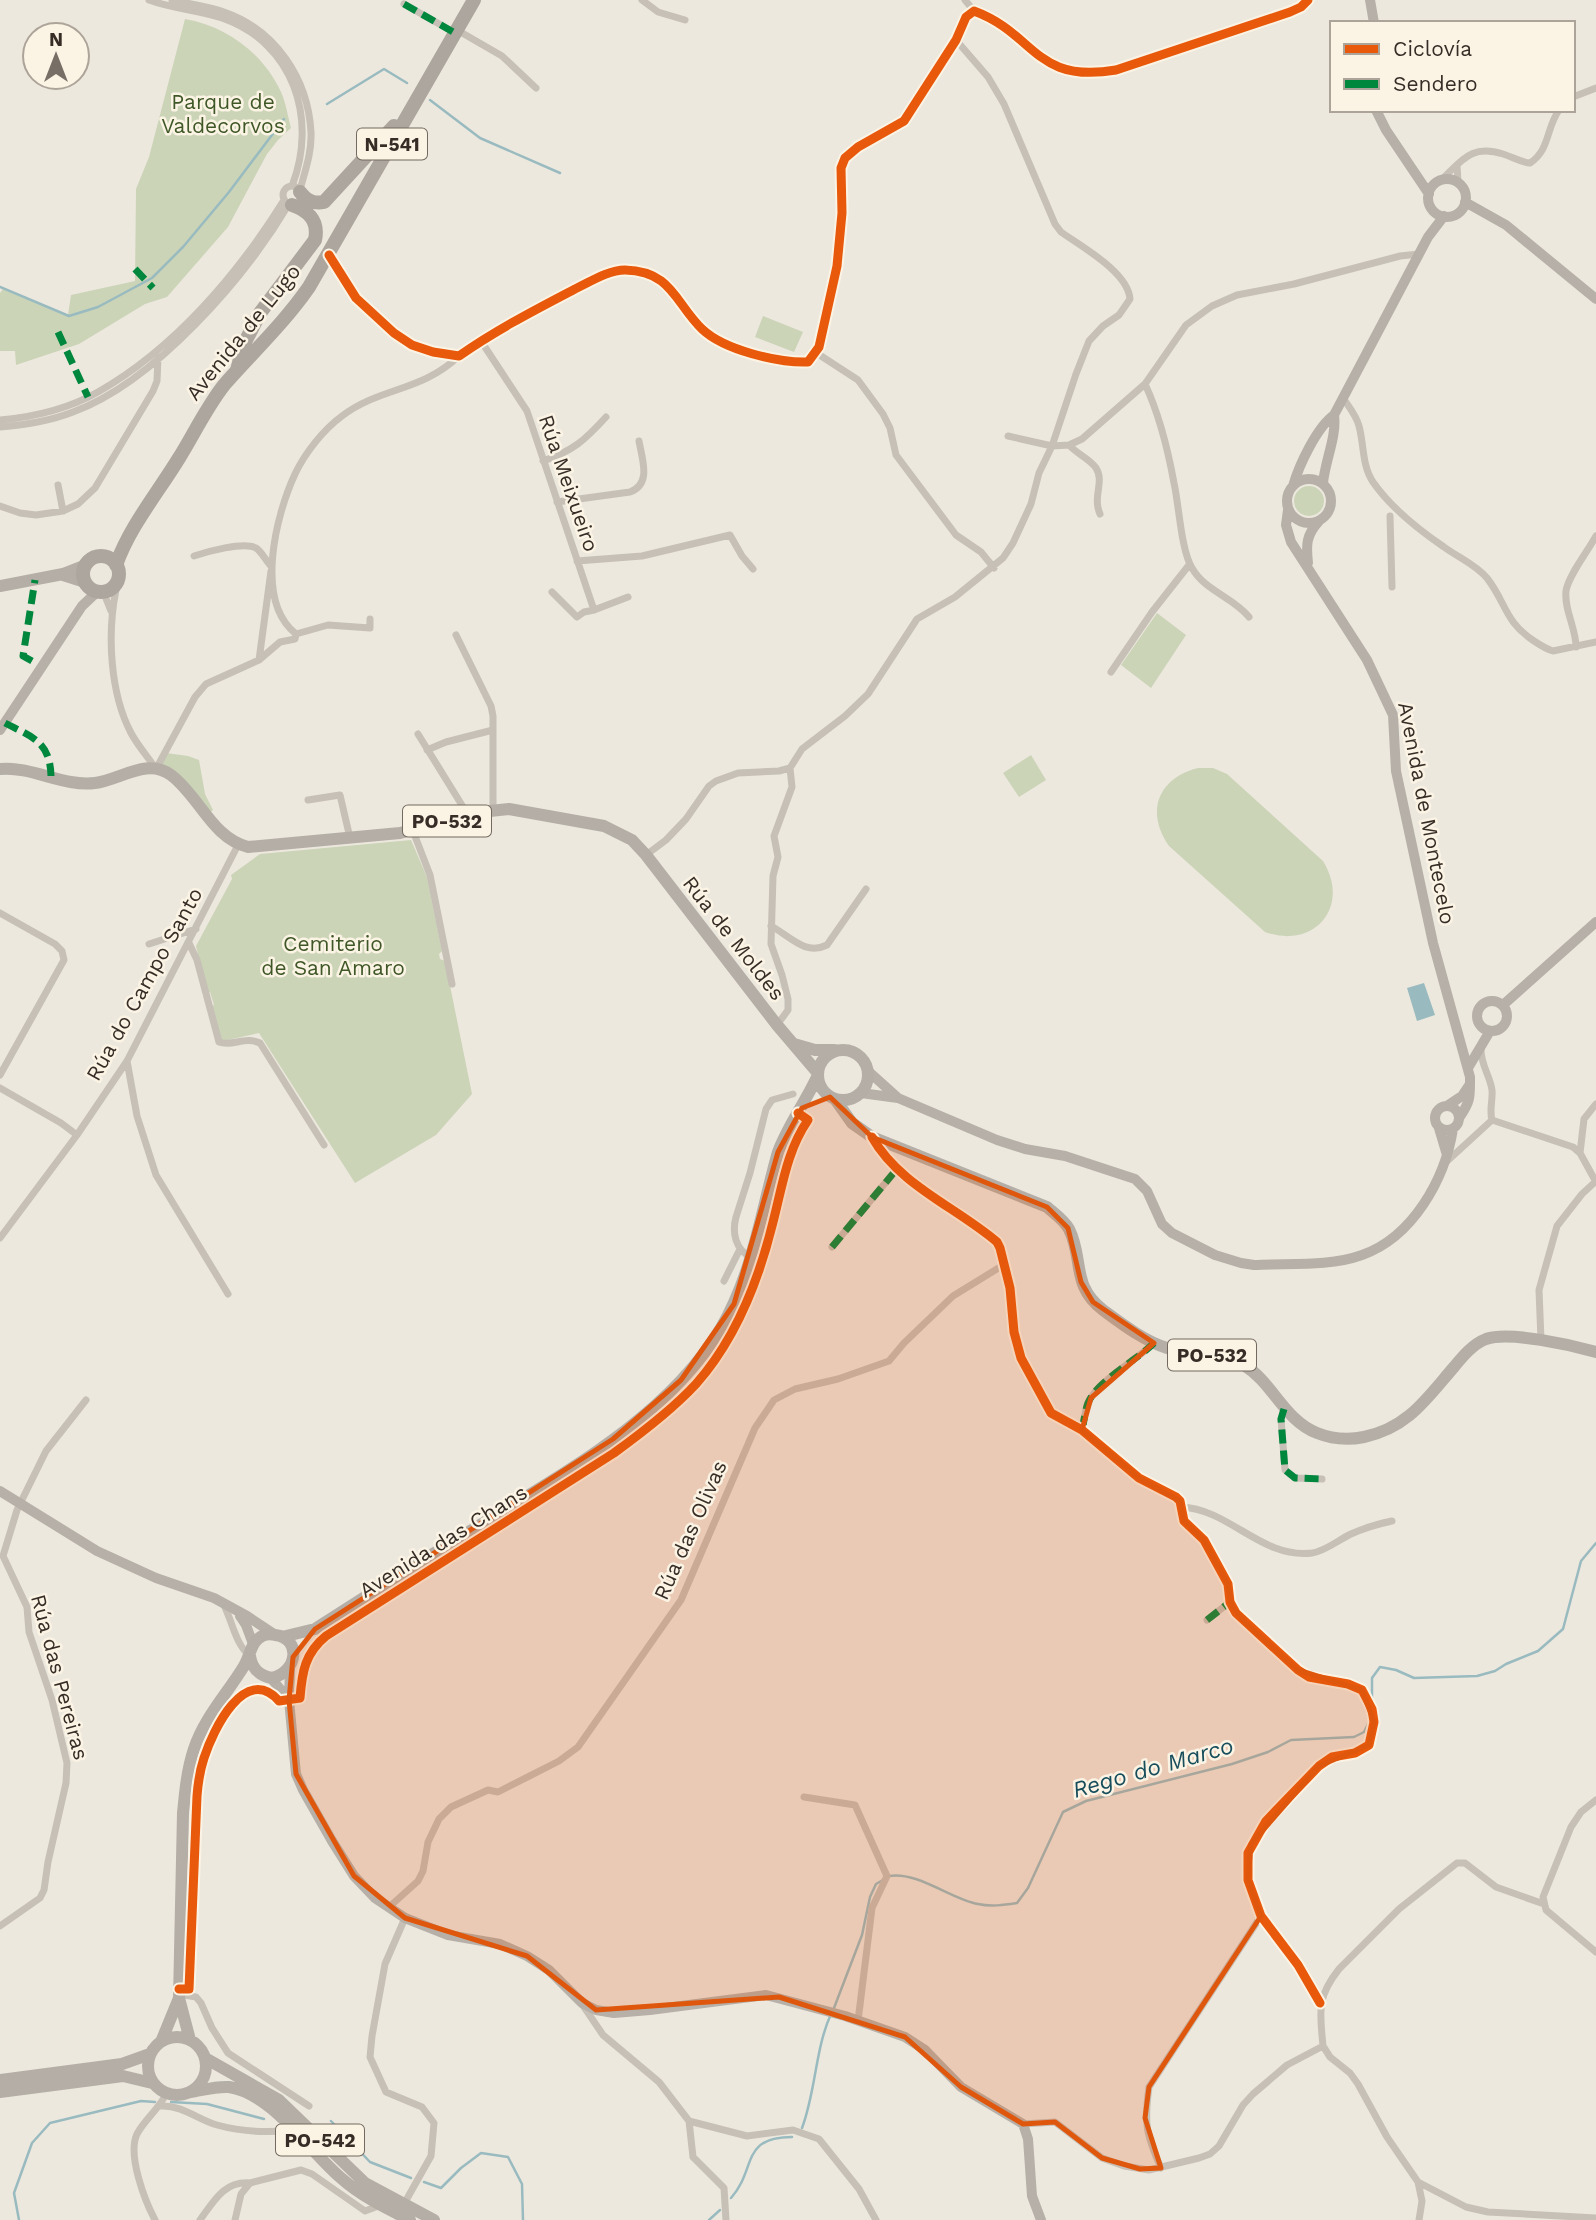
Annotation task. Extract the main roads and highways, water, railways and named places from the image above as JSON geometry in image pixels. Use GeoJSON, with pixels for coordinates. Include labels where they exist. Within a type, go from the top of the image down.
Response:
{"type":"FeatureCollection","features":[{"type":"Feature","properties":{"kind":"highway","name":"Avenida de Lugo"},"geometry":{"type":"LineString","coordinates":[[111,561],[223,387],[287,318],[329,255],[474,0]]}},
{"type":"Feature","properties":{"kind":"highway"},"geometry":{"type":"LineString","coordinates":[[297,189],[304,197],[316,203],[324,202],[367,158],[416,101]]}},
{"type":"Feature","properties":{"kind":"highway"},"geometry":{"type":"LineString","coordinates":[[237,372],[244,344],[260,313],[315,240],[316,229],[311,215],[288,203]]}},
{"type":"Feature","properties":{"kind":"highway","name":"N-541"},"geometry":{"type":"LineString","coordinates":[[86,565],[92,558],[111,561]]}},
{"type":"Feature","properties":{"kind":"highway"},"geometry":{"type":"LineString","coordinates":[[86,565],[83,573],[98,587],[118,576],[111,561]]}},
{"type":"Feature","properties":{"kind":"main road"},"geometry":{"type":"LineString","coordinates":[[0,586],[63,575],[86,565]]}},
{"type":"Feature","properties":{"kind":"main road"},"geometry":{"type":"LineString","coordinates":[[63,575],[98,587]]}},
{"type":"Feature","properties":{"kind":"main road"},"geometry":{"type":"LineString","coordinates":[[0,761],[29,771]]}},
{"type":"Feature","properties":{"kind":"main road"},"geometry":{"type":"LineString","coordinates":[[0,769],[29,771]]}},
{"type":"Feature","properties":{"kind":"main road","name":"Rúa de Moldes"},"geometry":{"type":"LineString","coordinates":[[29,771],[72,782],[94,783],[133,771],[156,769],[173,776],[222,834],[238,845],[257,847],[413,831],[493,810],[523,810],[604,826],[632,840],[646,855],[817,1075],[821,1088],[832,1098]]}},
{"type":"Feature","properties":{"kind":"main road"},"geometry":{"type":"LineString","coordinates":[[793,1044],[815,1050],[856,1053],[866,1064],[868,1079],[859,1095],[852,1123]]}},
{"type":"Feature","properties":{"kind":"main road"},"geometry":{"type":"LineString","coordinates":[[817,1075],[826,1056],[842,1050]]}},
{"type":"Feature","properties":{"kind":"main road","name":"Avenida das Chans"},"geometry":{"type":"LineString","coordinates":[[252,1650],[264,1636],[315,1629],[589,1455],[647,1413],[681,1380],[714,1339],[734,1304],[752,1257],[778,1152],[817,1075]]}},
{"type":"Feature","properties":{"kind":"main road"},"geometry":{"type":"LineString","coordinates":[[800,1111],[832,1098],[849,1100],[859,1095]]}},
{"type":"Feature","properties":{"kind":"main road"},"geometry":{"type":"LineString","coordinates":[[832,1098],[852,1123]]}},
{"type":"Feature","properties":{"kind":"main road","name":"PO-532"},"geometry":{"type":"LineString","coordinates":[[852,1123],[872,1137],[1046,1207],[1068,1228],[1074,1243],[1081,1282],[1093,1302],[1154,1343],[1232,1359],[1244,1365],[1284,1409],[1305,1427],[1327,1437],[1341,1439],[1380,1433],[1393,1428],[1407,1418],[1479,1342],[1499,1337],[1541,1341],[1596,1352]]}},
{"type":"Feature","properties":{"kind":"main road","name":"Avenida das Chans"},"geometry":{"type":"LineString","coordinates":[[228,1691],[243,1682],[279,1676],[315,1629]]}},
{"type":"Feature","properties":{"kind":"main road"},"geometry":{"type":"LineString","coordinates":[[278,1636],[291,1645],[292,1662]]}},
{"type":"Feature","properties":{"kind":"main road"},"geometry":{"type":"LineString","coordinates":[[252,1650],[253,1667],[268,1677]]}},
{"type":"Feature","properties":{"kind":"main road"},"geometry":{"type":"LineString","coordinates":[[161,2042],[175,2037],[190,2039],[179,1996],[185,1788],[198,1737],[252,1650]]}},
{"type":"Feature","properties":{"kind":"main road"},"geometry":{"type":"LineString","coordinates":[[0,2080],[121,2064],[150,2054],[161,2042],[179,1996]]}},
{"type":"Feature","properties":{"kind":"main road","name":"PO-542"},"geometry":{"type":"LineString","coordinates":[[190,2039],[205,2058],[279,2100],[356,2176],[403,2205],[434,2220]]}},
{"type":"Feature","properties":{"kind":"main road"},"geometry":{"type":"LineString","coordinates":[[150,2054],[147,2067],[152,2083]]}},
{"type":"Feature","properties":{"kind":"main road"},"geometry":{"type":"LineString","coordinates":[[191,2092],[201,2084],[206,2072],[205,2058]]}},
{"type":"Feature","properties":{"kind":"main road"},"geometry":{"type":"LineString","coordinates":[[0,2092],[123,2076],[152,2083]]}},
{"type":"Feature","properties":{"kind":"main road","name":"PO-542"},"geometry":{"type":"LineString","coordinates":[[152,2083],[166,2094],[180,2095],[225,2087],[236,2088],[269,2106],[340,2178],[362,2195],[410,2220]]}},
{"type":"Feature","properties":{"kind":"water"},"geometry":{"type":"Polygon","coordinates":[[[1424,983],[1435,1015],[1417,1021],[1407,988],[1424,983]]]}},
{"type":"Feature","properties":{"kind":"waterway"},"geometry":{"type":"LineString","coordinates":[[327,104],[384,69],[407,83]]}},
{"type":"Feature","properties":{"kind":"waterway"},"geometry":{"type":"LineString","coordinates":[[430,100],[480,138],[560,173]]}},
{"type":"Feature","properties":{"kind":"waterway"},"geometry":{"type":"LineString","coordinates":[[0,287],[69,316],[98,307],[152,278],[183,247],[229,192],[284,119]]}},
{"type":"Feature","properties":{"kind":"waterway","name":"Rego do Marco"},"geometry":{"type":"LineString","coordinates":[[1372,1698],[1372,1678],[1380,1667],[1414,1678],[1477,1676],[1495,1671],[1538,1651],[1563,1629],[1581,1561],[1596,1543]]}},
{"type":"Feature","properties":{"kind":"waterway","name":"Rego do Marco"},"geometry":{"type":"LineString","coordinates":[[889,1876],[922,1881],[978,1904],[993,1906],[1017,1903],[1028,1888],[1063,1812],[1086,1801],[1232,1764],[1268,1752],[1291,1740],[1354,1737],[1364,1732],[1370,1720]]}},
{"type":"Feature","properties":{"kind":"waterway","name":"Rego do Marco"},"geometry":{"type":"LineString","coordinates":[[834,2008],[862,1935],[870,1897],[876,1884],[883,1880]]}},
{"type":"Feature","properties":{"kind":"waterway","name":"Rego do Marco"},"geometry":{"type":"LineString","coordinates":[[802,2128],[831,2014]]}},
{"type":"Feature","properties":{"kind":"waterway","name":"Rego do Marco"},"geometry":{"type":"LineString","coordinates":[[19,2220],[14,2193],[32,2143],[50,2123],[141,2101],[155,2102]]}},
{"type":"Feature","properties":{"kind":"waterway","name":"Rego do Marco"},"geometry":{"type":"LineString","coordinates":[[171,2102],[207,2104],[264,2119]]}},
{"type":"Feature","properties":{"kind":"waterway","name":"Rego do Marco"},"geometry":{"type":"LineString","coordinates":[[331,2121],[370,2162],[411,2178]]}},
{"type":"Feature","properties":{"kind":"waterway","name":"Rego do Marco"},"geometry":{"type":"LineString","coordinates":[[731,2198],[757,2149],[764,2142],[792,2137]]}},
{"type":"Feature","properties":{"kind":"waterway","name":"Rego do Marco"},"geometry":{"type":"LineString","coordinates":[[424,2182],[441,2188],[481,2153],[508,2157],[522,2184],[523,2220]]}},
{"type":"Feature","properties":{"kind":"waterway","name":"Rego do Marco"},"geometry":{"type":"LineString","coordinates":[[709,2220],[720,2210]]}},
{"type":"Feature","properties":{"kind":"park label","name":"Parque de Valdecorvos"},"geometry":{"type":"Point","coordinates":[223,113]}},
{"type":"Feature","properties":{"kind":"park label","name":"Cemiterio de San Amaro"},"geometry":{"type":"Point","coordinates":[333,955]}}]}
